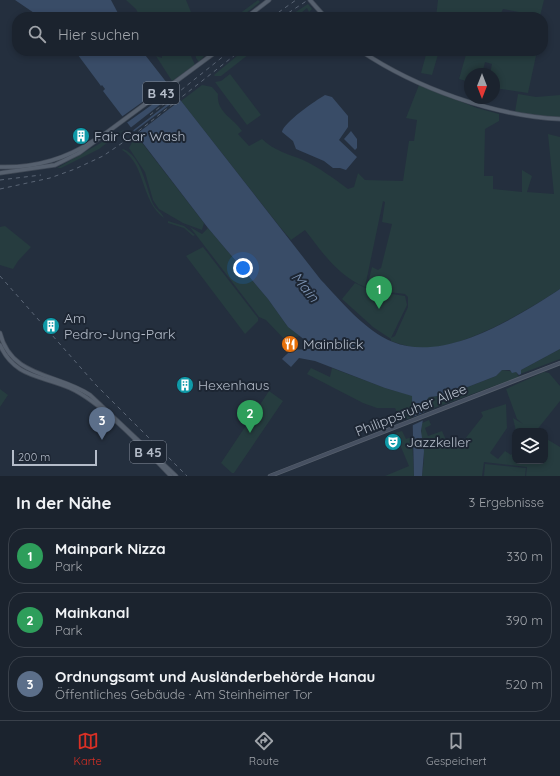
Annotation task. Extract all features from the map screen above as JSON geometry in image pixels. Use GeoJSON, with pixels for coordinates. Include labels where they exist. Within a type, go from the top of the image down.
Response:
{"type":"FeatureCollection","features":[{"type":"Feature","properties":{"kind":"main road"},"geometry":{"type":"LineString","coordinates":[[253,12],[269,0]]}},
{"type":"Feature","properties":{"kind":"main road"},"geometry":{"type":"LineString","coordinates":[[310,0],[321,12]]}},
{"type":"Feature","properties":{"kind":"main road","name":"B 43"},"geometry":{"type":"LineString","coordinates":[[0,173],[55,163],[78,154],[212,56]]}},
{"type":"Feature","properties":{"kind":"main road"},"geometry":{"type":"LineString","coordinates":[[370,56],[408,78],[477,105],[514,114],[560,119]]}},
{"type":"Feature","properties":{"kind":"main road","name":"B 43"},"geometry":{"type":"LineString","coordinates":[[0,167],[55,163]]}},
{"type":"Feature","properties":{"kind":"main road","name":"B 45"},"geometry":{"type":"LineString","coordinates":[[0,333],[1,340],[9,353],[23,367],[73,386],[96,400],[176,476]]}},
{"type":"Feature","properties":{"kind":"main road","name":"B 45"},"geometry":{"type":"LineString","coordinates":[[1,348],[10,361],[23,372],[72,389],[93,402],[129,434],[171,476]]}},
{"type":"Feature","properties":{"kind":"main road","name":"Philippsruher Allee"},"geometry":{"type":"LineString","coordinates":[[270,476],[560,363]]}},
{"type":"Feature","properties":{"kind":"green space"},"geometry":{"type":"Polygon","coordinates":[[[126,0],[186,0],[191,12],[138,12],[126,0]]]}},
{"type":"Feature","properties":{"kind":"green space"},"geometry":{"type":"Polygon","coordinates":[[[258,0],[260,2],[247,12],[242,12],[258,0]]]}},
{"type":"Feature","properties":{"kind":"green space"},"geometry":{"type":"Polygon","coordinates":[[[438,0],[544,0],[541,12],[519,12],[503,9],[502,12],[437,12],[438,0]]]}},
{"type":"Feature","properties":{"kind":"green space"},"geometry":{"type":"Polygon","coordinates":[[[308,4],[312,9],[309,12],[307,8],[302,12],[296,12],[308,4]]]}},
{"type":"Feature","properties":{"kind":"green space"},"geometry":{"type":"Polygon","coordinates":[[[156,56],[162,58],[162,56],[191,56],[195,65],[172,81],[156,56]]]}},
{"type":"Feature","properties":{"kind":"green space"},"geometry":{"type":"Polygon","coordinates":[[[196,56],[204,56],[199,62],[196,56]]]}},
{"type":"Feature","properties":{"kind":"green space"},"geometry":{"type":"Polygon","coordinates":[[[237,56],[247,56],[221,76],[214,75],[237,56]]]}},
{"type":"Feature","properties":{"kind":"green space"},"geometry":{"type":"Polygon","coordinates":[[[426,56],[438,56],[432,75],[421,73],[426,56]]]}},
{"type":"Feature","properties":{"kind":"green space"},"geometry":{"type":"Polygon","coordinates":[[[466,56],[536,56],[528,93],[500,89],[500,68],[491,68],[492,64],[485,62],[484,68],[464,68],[464,80],[459,79],[466,56]]]}},
{"type":"Feature","properties":{"kind":"green space"},"geometry":{"type":"Polygon","coordinates":[[[230,74],[261,115],[247,125],[215,82],[221,81],[230,74]]]}},
{"type":"Feature","properties":{"kind":"green space"},"geometry":{"type":"Polygon","coordinates":[[[202,85],[212,87],[218,94],[218,100],[222,110],[242,131],[238,134],[249,146],[262,139],[277,149],[315,166],[348,189],[354,187],[358,173],[365,180],[403,181],[409,141],[414,141],[417,120],[406,118],[419,85],[464,104],[499,114],[499,121],[485,129],[484,176],[493,176],[493,189],[522,192],[522,170],[532,176],[527,192],[554,194],[548,134],[560,137],[560,289],[495,327],[457,342],[440,347],[424,348],[408,346],[391,341],[391,339],[373,327],[342,299],[355,283],[372,291],[405,296],[407,305],[391,338],[395,336],[408,307],[408,297],[405,294],[372,290],[367,287],[372,267],[378,270],[381,268],[392,224],[382,222],[385,202],[383,201],[365,287],[347,277],[331,263],[305,230],[291,240],[181,101],[202,85]]]}},
{"type":"Feature","properties":{"kind":"green space"},"geometry":{"type":"Polygon","coordinates":[[[518,94],[536,97],[560,95],[560,118],[515,112],[518,94]]]}},
{"type":"Feature","properties":{"kind":"green space"},"geometry":{"type":"Polygon","coordinates":[[[125,129],[99,149],[61,168],[57,168],[125,129]]]}},
{"type":"Feature","properties":{"kind":"green space"},"geometry":{"type":"Polygon","coordinates":[[[136,135],[204,223],[202,230],[183,223],[159,209],[153,200],[145,172],[129,148],[136,135]]]}},
{"type":"Feature","properties":{"kind":"green space"},"geometry":{"type":"Polygon","coordinates":[[[123,149],[135,158],[153,204],[164,218],[151,202],[140,173],[130,156],[122,150],[123,149]]]}},
{"type":"Feature","properties":{"kind":"green space"},"geometry":{"type":"Polygon","coordinates":[[[168,221],[184,226],[195,235],[193,236],[184,228],[168,223],[168,221]]]}},
{"type":"Feature","properties":{"kind":"green space"},"geometry":{"type":"Polygon","coordinates":[[[5,226],[31,247],[13,269],[0,265],[0,227],[5,226]]]}},
{"type":"Feature","properties":{"kind":"green space"},"geometry":{"type":"Polygon","coordinates":[[[190,227],[202,234],[208,228],[268,299],[288,327],[300,336],[285,340],[266,320],[259,317],[190,227]]]}},
{"type":"Feature","properties":{"kind":"green space"},"geometry":{"type":"Polygon","coordinates":[[[203,247],[258,318],[258,321],[245,334],[186,256],[203,247]]]}},
{"type":"Feature","properties":{"kind":"green space"},"geometry":{"type":"Polygon","coordinates":[[[560,349],[560,359],[520,374],[521,370],[560,349]]]}},
{"type":"Feature","properties":{"kind":"green space"},"geometry":{"type":"Polygon","coordinates":[[[311,368],[330,377],[332,368],[388,389],[411,395],[413,397],[412,418],[401,420],[395,408],[377,408],[363,403],[307,374],[311,368]]]}},
{"type":"Feature","properties":{"kind":"green space"},"geometry":{"type":"Polygon","coordinates":[[[502,370],[516,372],[519,377],[423,412],[426,401],[429,397],[447,395],[496,376],[502,370]]]}},
{"type":"Feature","properties":{"kind":"green space"},"geometry":{"type":"Polygon","coordinates":[[[544,372],[549,373],[560,386],[560,401],[538,428],[515,428],[513,418],[523,424],[517,419],[506,389],[544,372]]]}},
{"type":"Feature","properties":{"kind":"green space"},"geometry":{"type":"Polygon","coordinates":[[[0,389],[8,395],[0,407],[0,389]]]}},
{"type":"Feature","properties":{"kind":"green space"},"geometry":{"type":"Polygon","coordinates":[[[269,391],[283,401],[234,473],[232,473],[221,463],[269,391]]]}},
{"type":"Feature","properties":{"kind":"green space"},"geometry":{"type":"Polygon","coordinates":[[[506,404],[507,428],[490,453],[498,459],[505,451],[511,455],[512,454],[512,464],[548,464],[548,440],[560,447],[560,476],[526,476],[527,467],[484,462],[482,476],[422,476],[424,459],[421,435],[422,423],[429,420],[431,425],[425,428],[428,436],[442,431],[446,440],[457,436],[461,444],[483,416],[481,412],[506,404]]]}},
{"type":"Feature","properties":{"kind":"green space"},"geometry":{"type":"Polygon","coordinates":[[[402,431],[406,439],[412,437],[414,476],[385,476],[409,466],[395,433],[402,431]]]}},
{"type":"Feature","properties":{"kind":"green space"},"geometry":{"type":"Polygon","coordinates":[[[485,464],[526,468],[525,476],[484,476],[485,464]]]}},
{"type":"Feature","properties":{"kind":"water"},"geometry":{"type":"Polygon","coordinates":[[[15,0],[111,0],[117,12],[33,12],[15,0]]]}},
{"type":"Feature","properties":{"kind":"water","name":"Main"},"geometry":{"type":"Polygon","coordinates":[[[79,56],[146,56],[321,280],[363,323],[383,337],[393,342],[413,347],[435,347],[457,342],[502,324],[560,289],[560,349],[521,370],[521,374],[519,375],[516,372],[512,373],[510,370],[502,370],[496,376],[447,395],[429,397],[426,401],[421,431],[424,451],[422,476],[414,476],[412,396],[385,388],[315,361],[299,358],[291,367],[282,359],[289,352],[314,347],[288,327],[268,299],[208,228],[103,91],[105,89],[102,85],[101,86],[79,56]]]}},
{"type":"Feature","properties":{"kind":"water"},"geometry":{"type":"Polygon","coordinates":[[[325,95],[332,97],[348,116],[348,127],[339,140],[357,157],[346,170],[333,168],[324,161],[296,149],[293,141],[282,132],[288,123],[325,95]]]}},
{"type":"Feature","properties":{"kind":"water"},"geometry":{"type":"Polygon","coordinates":[[[351,131],[357,139],[357,148],[355,150],[344,139],[351,131]]]}},
{"type":"Feature","properties":{"kind":"pier"},"geometry":{"type":"Polygon","coordinates":[[[169,83],[174,89],[125,124],[120,118],[169,83]]]}},
{"type":"Feature","properties":{"kind":"pier"},"geometry":{"type":"Polygon","coordinates":[[[176,92],[179,95],[131,132],[129,129],[176,92]]]}},
{"type":"Feature","properties":{"kind":"pier"},"geometry":{"type":"Polygon","coordinates":[[[180,97],[182,99],[134,136],[132,133],[180,97]]]}},
{"type":"Feature","properties":{"kind":"pier"},"geometry":{"type":"Polygon","coordinates":[[[425,412],[424,420],[411,426],[410,418],[425,412]]]}},
{"type":"Feature","properties":{"kind":"railway"},"geometry":{"type":"LineString","coordinates":[[279,12],[296,0]]}},
{"type":"Feature","properties":{"kind":"railway"},"geometry":{"type":"LineString","coordinates":[[290,12],[308,0]]}},
{"type":"Feature","properties":{"kind":"railway"},"geometry":{"type":"LineString","coordinates":[[150,115],[224,56]]}},
{"type":"Feature","properties":{"kind":"railway"},"geometry":{"type":"LineString","coordinates":[[0,189],[50,178],[75,169],[103,156],[131,137],[234,56]]}},
{"type":"Feature","properties":{"kind":"railway"},"geometry":{"type":"LineString","coordinates":[[0,180],[41,175]]}},
{"type":"Feature","properties":{"kind":"railway"},"geometry":{"type":"LineString","coordinates":[[0,276],[96,385],[187,476]]}},
{"type":"Feature","properties":{"kind":"place","name":"Fair Car Wash"},"geometry":{"type":"Point","coordinates":[81,136]}},
{"type":"Feature","properties":{"kind":"place","name":"Mainpark Nizza"},"geometry":{"type":"Point","coordinates":[379,309]}},
{"type":"Feature","properties":{"kind":"place","name":"Am Pedro-Jung-Park"},"geometry":{"type":"Point","coordinates":[51,326]}},
{"type":"Feature","properties":{"kind":"place","name":"Mainblick"},"geometry":{"type":"Point","coordinates":[290,344]}},
{"type":"Feature","properties":{"kind":"place","name":"Hexenhaus"},"geometry":{"type":"Point","coordinates":[185,385]}},
{"type":"Feature","properties":{"kind":"place","name":"Mainkanal"},"geometry":{"type":"Point","coordinates":[250,433]}},
{"type":"Feature","properties":{"kind":"place","name":"Ordnungsamt und Ausländerbehörde Hanau"},"geometry":{"type":"Point","coordinates":[102,440]}},
{"type":"Feature","properties":{"kind":"place","name":"Jazzkeller"},"geometry":{"type":"Point","coordinates":[393,442]}}]}
